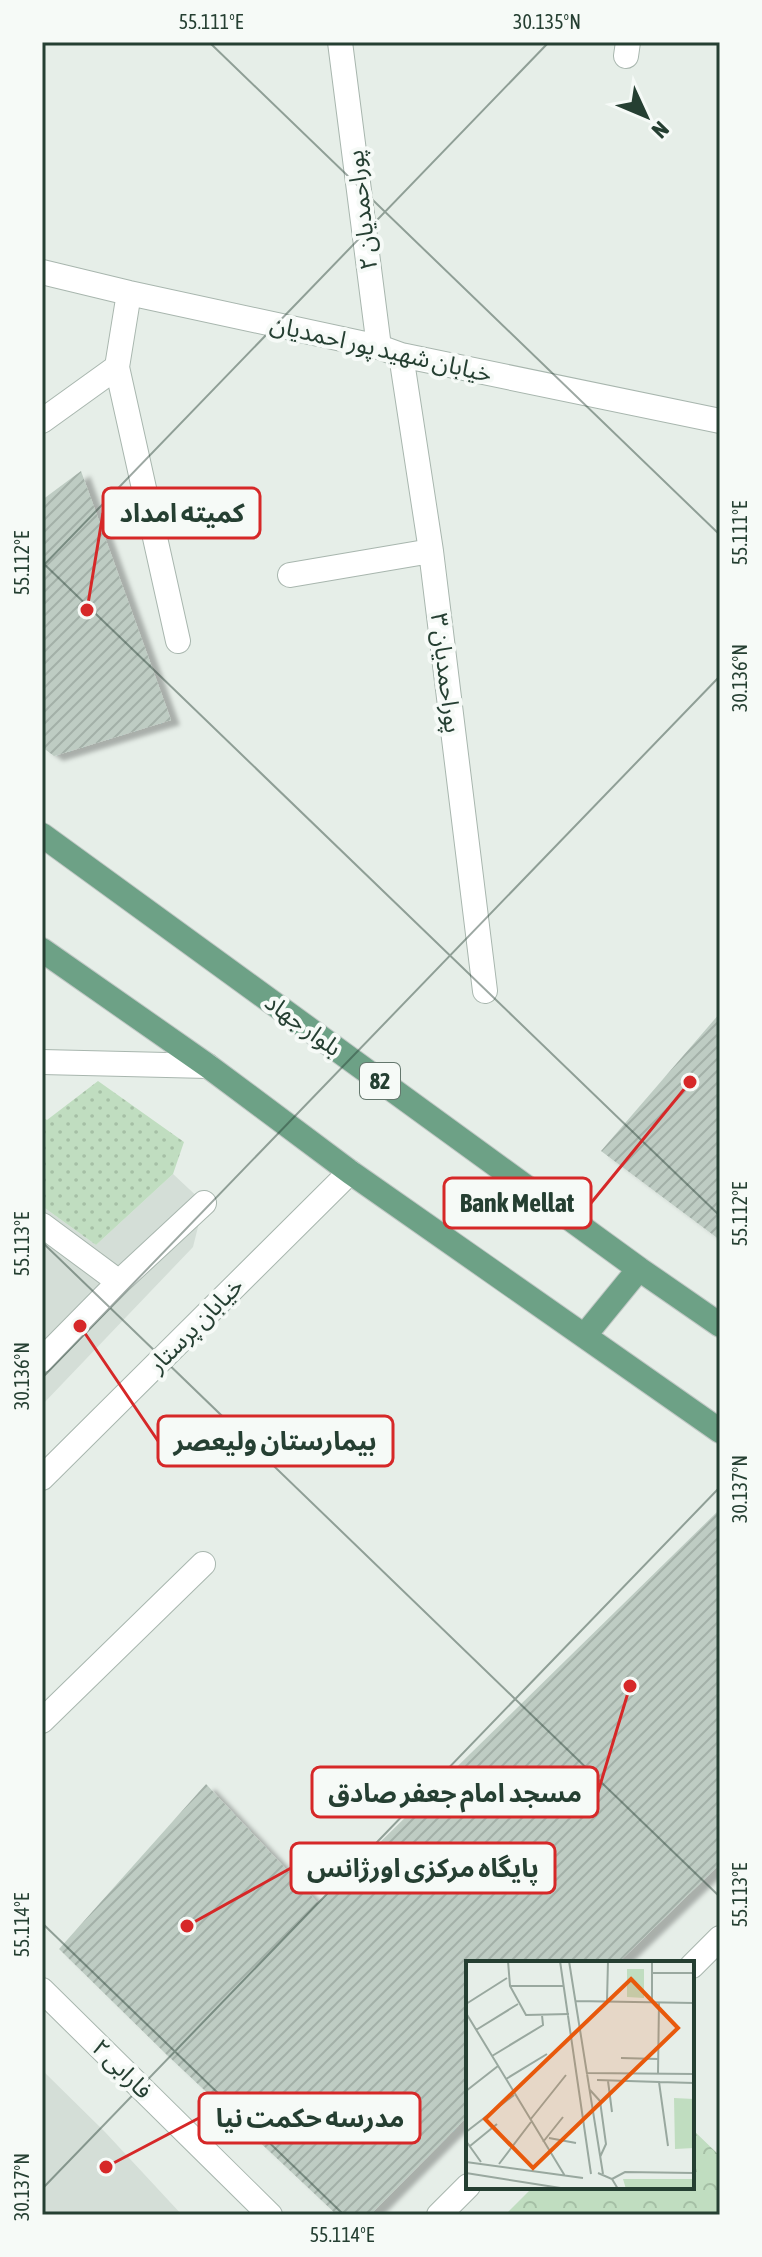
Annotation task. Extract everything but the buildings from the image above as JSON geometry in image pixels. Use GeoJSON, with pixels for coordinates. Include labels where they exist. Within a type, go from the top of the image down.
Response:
{"type":"FeatureCollection","features":[{"type":"Feature","properties":{"kind":"main road","name":"بلوار جهاد"},"geometry":{"type":"LineString","coordinates":[[42,835],[720,1325]]}},
{"type":"Feature","properties":{"kind":"main road"},"geometry":{"type":"LineString","coordinates":[[42,950],[208,1066],[350,1172],[720,1431]]}},
{"type":"Feature","properties":{"kind":"main road"},"geometry":{"type":"LineString","coordinates":[[585,1335],[639,1269]]}},
{"type":"Feature","properties":{"kind":"street","name":"پوراحمدیان ۲"},"geometry":{"type":"LineString","coordinates":[[340,42],[390,351]]}},
{"type":"Feature","properties":{"kind":"street","name":"خیابان شهید پور احمدیان"},"geometry":{"type":"LineString","coordinates":[[42,272],[390,351],[720,421]]}},
{"type":"Feature","properties":{"kind":"street"},"geometry":{"type":"LineString","coordinates":[[129,293],[117,367],[178,641]]}},
{"type":"Feature","properties":{"kind":"street","name":"پوراحمدیان ۳"},"geometry":{"type":"LineString","coordinates":[[390,351],[431,551],[485,991]]}},
{"type":"Feature","properties":{"kind":"street"},"geometry":{"type":"LineString","coordinates":[[42,421],[117,367]]}},
{"type":"Feature","properties":{"kind":"street"},"geometry":{"type":"LineString","coordinates":[[290,575],[431,551]]}},
{"type":"Feature","properties":{"kind":"street"},"geometry":{"type":"LineString","coordinates":[[42,1062],[208,1066]]}},
{"type":"Feature","properties":{"kind":"street","name":"خیابان پرستار"},"geometry":{"type":"LineString","coordinates":[[42,1478],[350,1172]]}},
{"type":"Feature","properties":{"kind":"street"},"geometry":{"type":"LineString","coordinates":[[42,1360],[119,1282],[204,1203]]}},
{"type":"Feature","properties":{"kind":"street"},"geometry":{"type":"LineString","coordinates":[[42,1225],[119,1282]]}},
{"type":"Feature","properties":{"kind":"street"},"geometry":{"type":"LineString","coordinates":[[42,1721],[203,1564]]}},
{"type":"Feature","properties":{"kind":"street"},"geometry":{"type":"LineString","coordinates":[[694,1964],[720,1938]]}},
{"type":"Feature","properties":{"kind":"street","name":"فارابی ۲"},"geometry":{"type":"LineString","coordinates":[[42,1990],[270,2215]]}},
{"type":"Feature","properties":{"kind":"street"},"geometry":{"type":"LineString","coordinates":[[439,2215],[466,2188]]}},
{"type":"Feature","properties":{"kind":"shaded area"},"geometry":{"type":"Polygon","coordinates":[[[173,1174],[204,1203],[193,1247],[42,1405],[42,1206],[96,1245],[173,1174]]]}},
{"type":"Feature","properties":{"kind":"shaded area"},"geometry":{"type":"Polygon","coordinates":[[[42,2070],[105,2132],[182,2215],[42,2215],[42,2070]]]}},
{"type":"Feature","properties":{"kind":"green space"},"geometry":{"type":"Polygon","coordinates":[[[98,1081],[184,1142],[173,1174],[96,1245],[42,1206],[42,1117],[47,1120],[98,1081]]]}},
{"type":"Feature","properties":{"kind":"green space"},"geometry":{"type":"Polygon","coordinates":[[[694,2131],[720,2156],[720,2215],[506,2214],[531,2189],[694,2189],[694,2131]]]}},
{"type":"Feature","properties":{"kind":"place","name":"کمیته امداد"},"geometry":{"type":"Point","coordinates":[87,610]}},
{"type":"Feature","properties":{"kind":"place","name":"Bank Mellat"},"geometry":{"type":"Point","coordinates":[690,1082]}},
{"type":"Feature","properties":{"kind":"place","name":"بیمارستان ولیعصر"},"geometry":{"type":"Point","coordinates":[80,1326]}},
{"type":"Feature","properties":{"kind":"place","name":"مسجد امام جعفر صادق"},"geometry":{"type":"Point","coordinates":[630,1686]}},
{"type":"Feature","properties":{"kind":"place","name":"پایگاه مرکزی اورژانس"},"geometry":{"type":"Point","coordinates":[187,1926]}},
{"type":"Feature","properties":{"kind":"place","name":"مدرسه حکمت نیا"},"geometry":{"type":"Point","coordinates":[106,2167]}}]}
